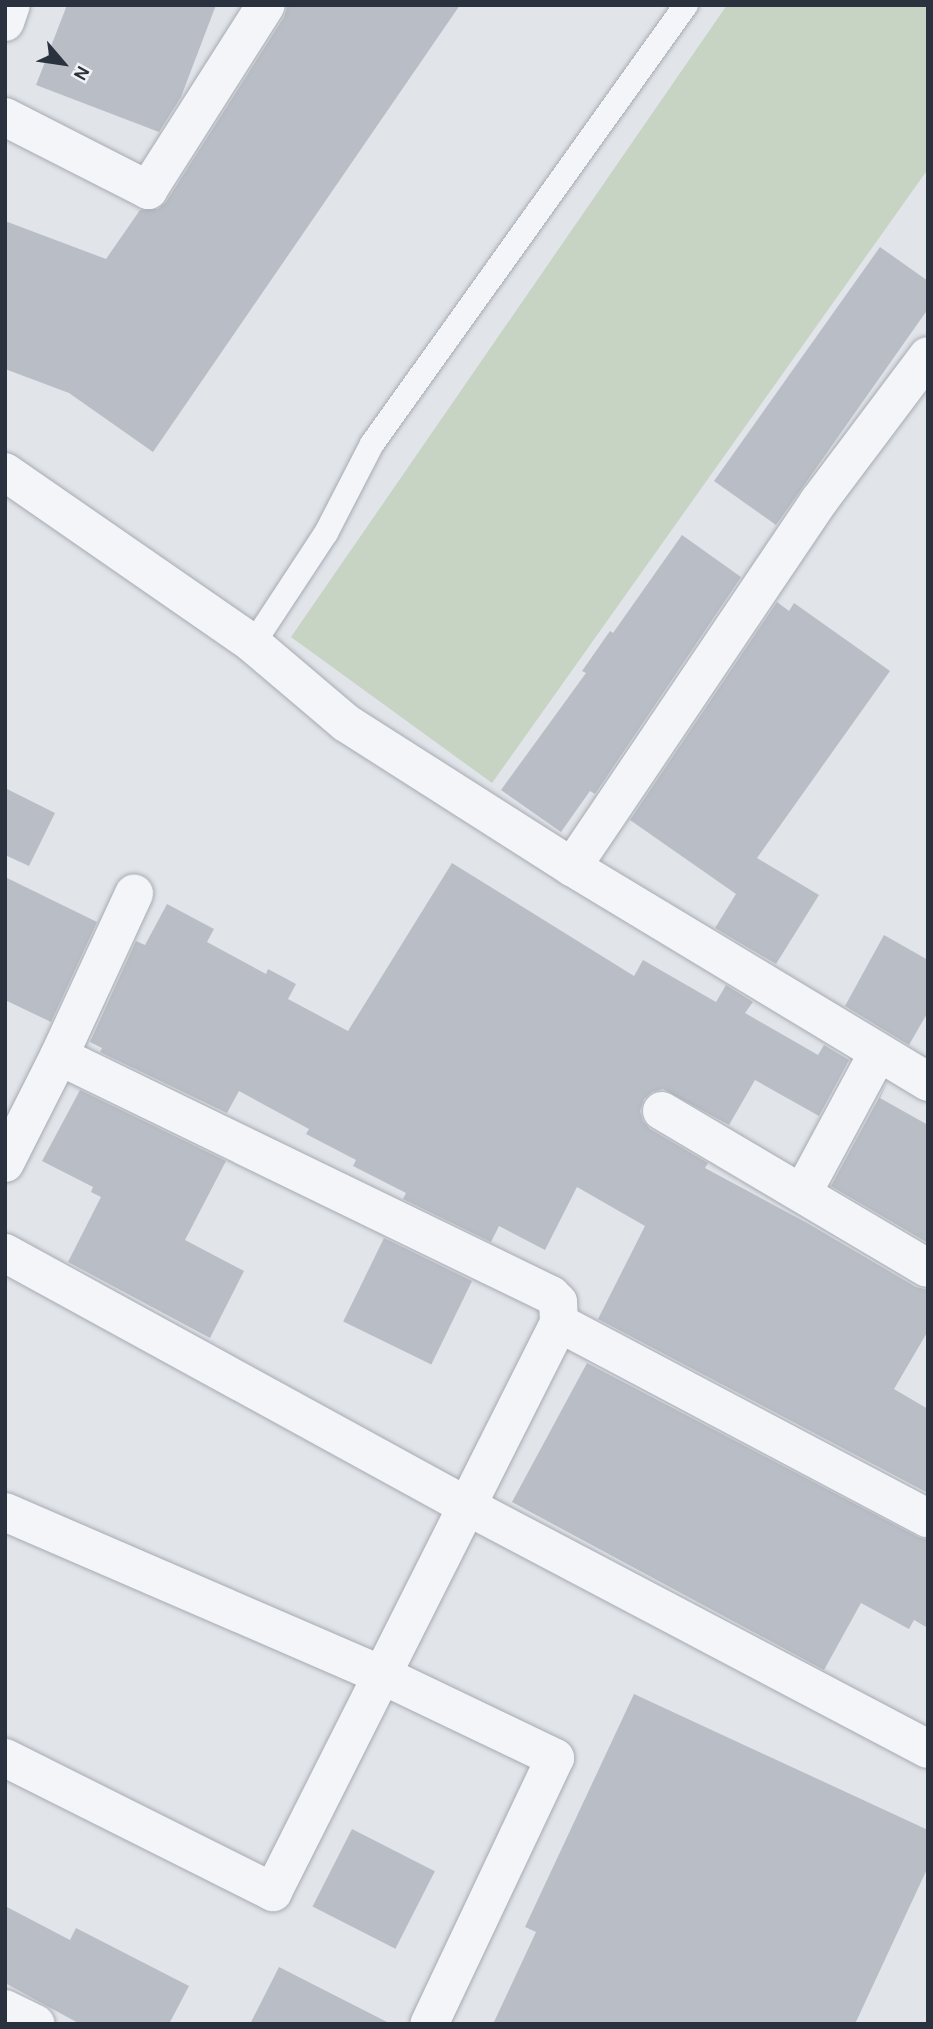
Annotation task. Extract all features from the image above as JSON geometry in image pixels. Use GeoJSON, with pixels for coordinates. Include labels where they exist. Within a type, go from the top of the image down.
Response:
{"type":"FeatureCollection","features":[{"type":"Feature","properties":{"kind":"street"},"geometry":{"type":"LineString","coordinates":[[5,22],[11,5]]}},
{"type":"Feature","properties":{"kind":"street"},"geometry":{"type":"LineString","coordinates":[[228,66],[249,5]]}},
{"type":"Feature","properties":{"kind":"street"},"geometry":{"type":"LineString","coordinates":[[5,117],[148,190],[266,5]]}},
{"type":"Feature","properties":{"kind":"street"},"geometry":{"type":"LineString","coordinates":[[572,867],[819,501],[928,356]]}},
{"type":"Feature","properties":{"kind":"street"},"geometry":{"type":"LineString","coordinates":[[5,472],[253,644],[346,723],[572,867],[928,1082]]}},
{"type":"Feature","properties":{"kind":"street"},"geometry":{"type":"LineString","coordinates":[[5,1163],[59,1056],[134,894]]}},
{"type":"Feature","properties":{"kind":"street"},"geometry":{"type":"LineString","coordinates":[[803,1192],[878,1053]]}},
{"type":"Feature","properties":{"kind":"street"},"geometry":{"type":"LineString","coordinates":[[5,1758],[273,1892],[465,1505],[559,1323],[560,1312],[551,1295],[59,1056]]}},
{"type":"Feature","properties":{"kind":"street"},"geometry":{"type":"LineString","coordinates":[[662,1111],[803,1192],[926,1268]]}},
{"type":"Feature","properties":{"kind":"street"},"geometry":{"type":"LineString","coordinates":[[5,1253],[465,1505],[928,1749]]}},
{"type":"Feature","properties":{"kind":"street"},"geometry":{"type":"LineString","coordinates":[[559,1323],[928,1518]]}},
{"type":"Feature","properties":{"kind":"street"},"geometry":{"type":"LineString","coordinates":[[5,1512],[382,1675],[555,1758],[429,2024]]}},
{"type":"Feature","properties":{"kind":"street"},"geometry":{"type":"LineString","coordinates":[[5,2008],[36,2024]]}},
{"type":"Feature","properties":{"kind":"lane"},"geometry":{"type":"LineString","coordinates":[[253,644],[326,533],[372,444],[685,5]]}},
{"type":"Feature","properties":{"kind":"green space"},"geometry":{"type":"Polygon","coordinates":[[[727,5],[928,5],[928,169],[492,783],[291,637],[727,5]]]}},
{"type":"Feature","properties":{"kind":"building"},"geometry":{"type":"Polygon","coordinates":[[[67,5],[216,5],[181,97],[159,132],[36,85],[67,5]]]}},
{"type":"Feature","properties":{"kind":"building"},"geometry":{"type":"Polygon","coordinates":[[[288,5],[460,5],[153,452],[69,393],[5,369],[5,221],[106,259],[140,210],[158,209],[166,202],[284,17],[288,5]]]}},
{"type":"Feature","properties":{"kind":"building"},"geometry":{"type":"Polygon","coordinates":[[[880,247],[928,281],[928,309],[776,525],[714,481],[880,247]]]}},
{"type":"Feature","properties":{"kind":"building"},"geometry":{"type":"Polygon","coordinates":[[[682,535],[741,577],[595,794],[590,791],[561,832],[501,790],[586,673],[582,671],[610,631],[613,633],[682,535]]]}},
{"type":"Feature","properties":{"kind":"building"},"geometry":{"type":"Polygon","coordinates":[[[777,602],[789,611],[794,603],[890,671],[757,858],[819,895],[776,964],[715,928],[736,894],[630,820],[777,602]]]}},
{"type":"Feature","properties":{"kind":"building"},"geometry":{"type":"Polygon","coordinates":[[[5,788],[55,813],[29,866],[5,855],[5,788]]]}},
{"type":"Feature","properties":{"kind":"building"},"geometry":{"type":"Polygon","coordinates":[[[452,863],[634,976],[643,960],[716,1002],[726,985],[753,1002],[745,1013],[818,1055],[824,1045],[849,1060],[819,1116],[755,1080],[729,1125],[663,1089],[652,1092],[644,1099],[640,1111],[643,1121],[650,1129],[708,1163],[705,1168],[807,1223],[916,1287],[928,1290],[928,1331],[894,1389],[928,1409],[928,1493],[598,1319],[645,1226],[577,1187],[545,1250],[499,1226],[491,1242],[403,1199],[406,1193],[353,1166],[356,1160],[306,1134],[309,1129],[239,1091],[227,1113],[100,1052],[102,1048],[90,1042],[136,941],[145,945],[167,904],[214,929],[207,942],[266,974],[268,969],[296,984],[288,999],[348,1031],[452,863]]]}},
{"type":"Feature","properties":{"kind":"building"},"geometry":{"type":"Polygon","coordinates":[[[5,877],[97,922],[51,1022],[5,1000],[5,877]]]}},
{"type":"Feature","properties":{"kind":"building"},"geometry":{"type":"Polygon","coordinates":[[[884,935],[928,960],[928,1012],[909,1045],[845,1006],[884,935]]]}},
{"type":"Feature","properties":{"kind":"building"},"geometry":{"type":"Polygon","coordinates":[[[887,1083],[880,1098],[928,1125],[928,1243],[831,1186],[887,1083]]]}},
{"type":"Feature","properties":{"kind":"building"},"geometry":{"type":"Polygon","coordinates":[[[80,1090],[226,1161],[185,1240],[244,1271],[210,1338],[68,1262],[101,1197],[91,1192],[93,1187],[42,1161],[80,1090]]]}},
{"type":"Feature","properties":{"kind":"building"},"geometry":{"type":"Polygon","coordinates":[[[384,1238],[472,1281],[431,1365],[343,1322],[384,1238]]]}},
{"type":"Feature","properties":{"kind":"building"},"geometry":{"type":"Polygon","coordinates":[[[587,1363],[928,1540],[928,1628],[914,1620],[909,1629],[861,1603],[824,1670],[512,1502],[587,1363]]]}},
{"type":"Feature","properties":{"kind":"building"},"geometry":{"type":"Polygon","coordinates":[[[634,1694],[928,1830],[928,1867],[855,2024],[493,2024],[536,1932],[525,1927],[634,1694]]]}},
{"type":"Feature","properties":{"kind":"building"},"geometry":{"type":"Polygon","coordinates":[[[352,1829],[435,1871],[395,1949],[313,1907],[352,1829]]]}},
{"type":"Feature","properties":{"kind":"building"},"geometry":{"type":"Polygon","coordinates":[[[5,1906],[70,1940],[76,1928],[189,1986],[169,2024],[80,2024],[5,1983],[5,1906]]]}},
{"type":"Feature","properties":{"kind":"building"},"geometry":{"type":"Polygon","coordinates":[[[279,1967],[391,2024],[250,2024],[279,1967]]]}}]}
